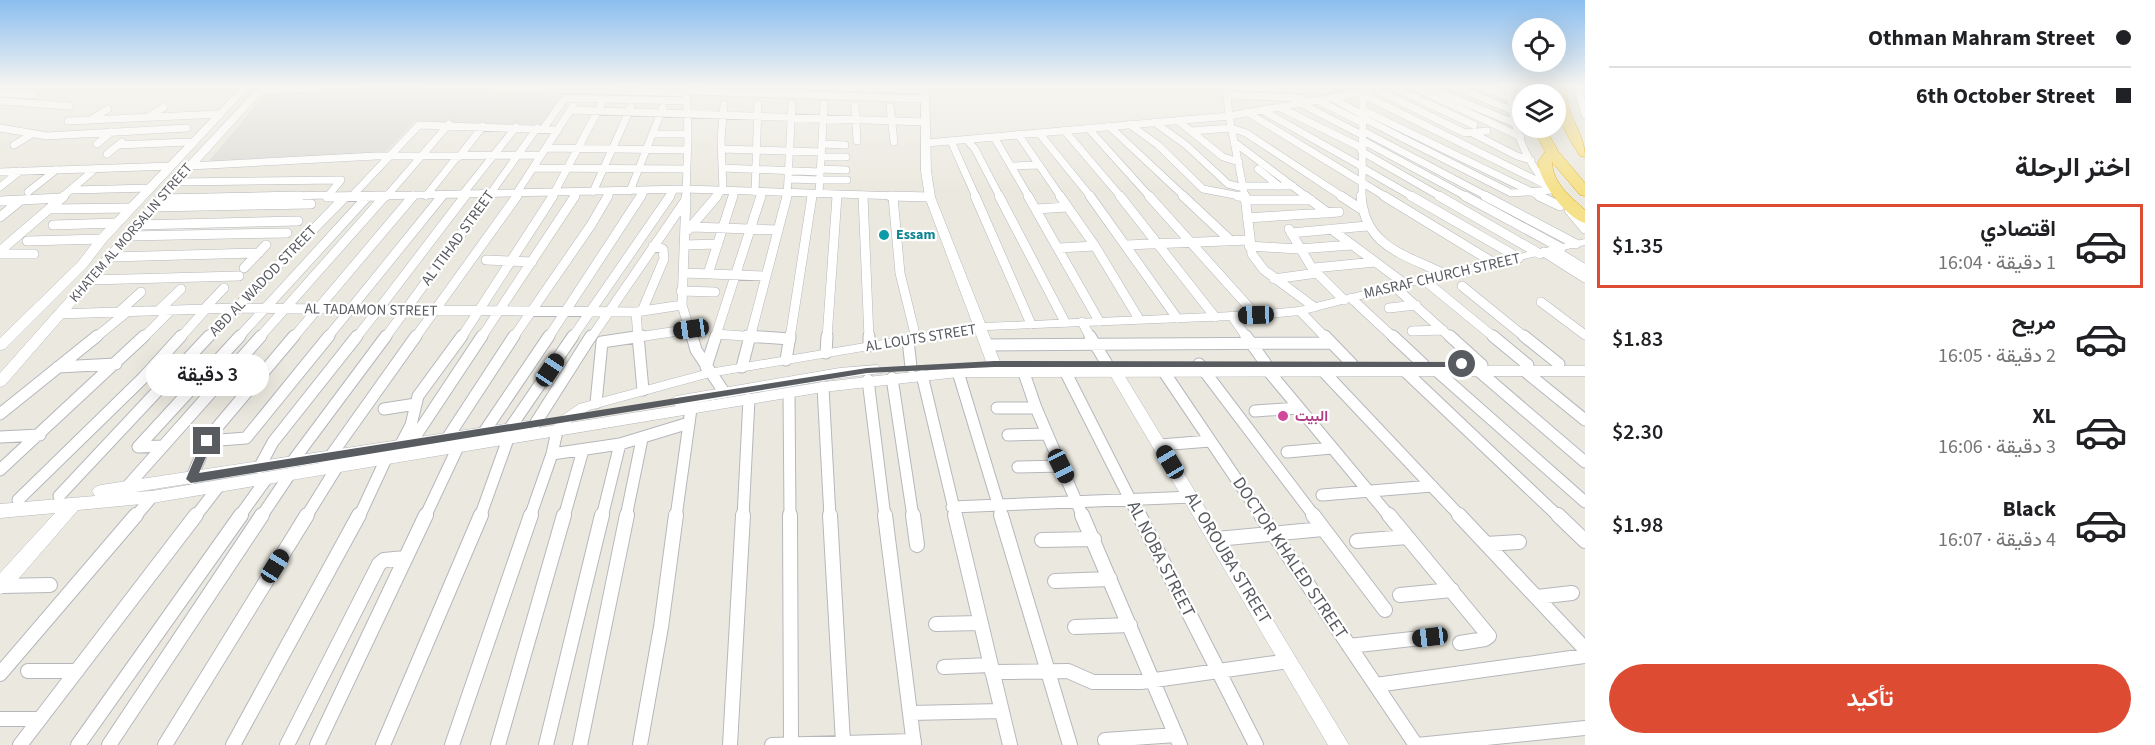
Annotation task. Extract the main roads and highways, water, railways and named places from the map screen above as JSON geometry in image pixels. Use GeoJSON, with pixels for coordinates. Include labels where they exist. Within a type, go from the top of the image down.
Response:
{"type":"FeatureCollection","features":[{"type":"Feature","properties":{"kind":"highway"},"geometry":{"type":"LineString","coordinates":[[1567,121],[1585,153]]}},
{"type":"Feature","properties":{"kind":"highway"},"geometry":{"type":"LineString","coordinates":[[1544,138],[1552,152],[1585,192]]}},
{"type":"Feature","properties":{"kind":"highway"},"geometry":{"type":"LineString","coordinates":[[1552,152],[1545,162],[1546,174],[1556,189],[1585,218]]}},
{"type":"Feature","properties":{"kind":"main road","name":"KHATEM AL MORSALIN STREET"},"geometry":{"type":"LineString","coordinates":[[0,346],[82,265],[102,239],[214,121]]}},
{"type":"Feature","properties":{"kind":"main road","name":"KHATEM AL MORSALIN STREET"},"geometry":{"type":"LineString","coordinates":[[0,382],[175,182],[233,121]]}},
{"type":"Feature","properties":{"kind":"main road"},"geometry":{"type":"LineString","coordinates":[[0,369],[100,260],[125,240]]}},
{"type":"Feature","properties":{"kind":"main road"},"geometry":{"type":"LineString","coordinates":[[0,357],[82,265]]}},
{"type":"Feature","properties":{"kind":"main road"},"geometry":{"type":"LineString","coordinates":[[0,511],[191,479],[386,459],[484,432],[509,433],[535,424],[561,425],[690,416],[749,399],[892,378],[916,371],[994,364],[1112,368],[1268,368],[1352,364],[1423,364],[1481,368],[1584,370]]}},
{"type":"Feature","properties":{"kind":"main road"},"geometry":{"type":"LineString","coordinates":[[1527,368],[1560,364],[1584,370]]}},
{"type":"Feature","properties":{"kind":"main road"},"geometry":{"type":"LineString","coordinates":[[330,464],[406,444],[453,442],[561,425],[724,392],[840,373],[916,371],[1066,373],[1112,368],[1164,372],[1202,368]]}},
{"type":"Feature","properties":{"kind":"main road"},"geometry":{"type":"LineString","coordinates":[[1268,368],[1325,372],[1438,372],[1481,368]]}},
{"type":"Feature","properties":{"kind":"main road"},"geometry":{"type":"LineString","coordinates":[[0,501],[152,497],[219,486],[263,473]]}},
{"type":"Feature","properties":{"kind":"main road"},"geometry":{"type":"LineString","coordinates":[[0,586],[66,500]]}},
{"type":"Feature","properties":{"kind":"place","name":"Essam"},"geometry":{"type":"Point","coordinates":[884,235]}},
{"type":"Feature","properties":{"kind":"place","name":"البيت"},"geometry":{"type":"Point","coordinates":[1283,416]}}]}
